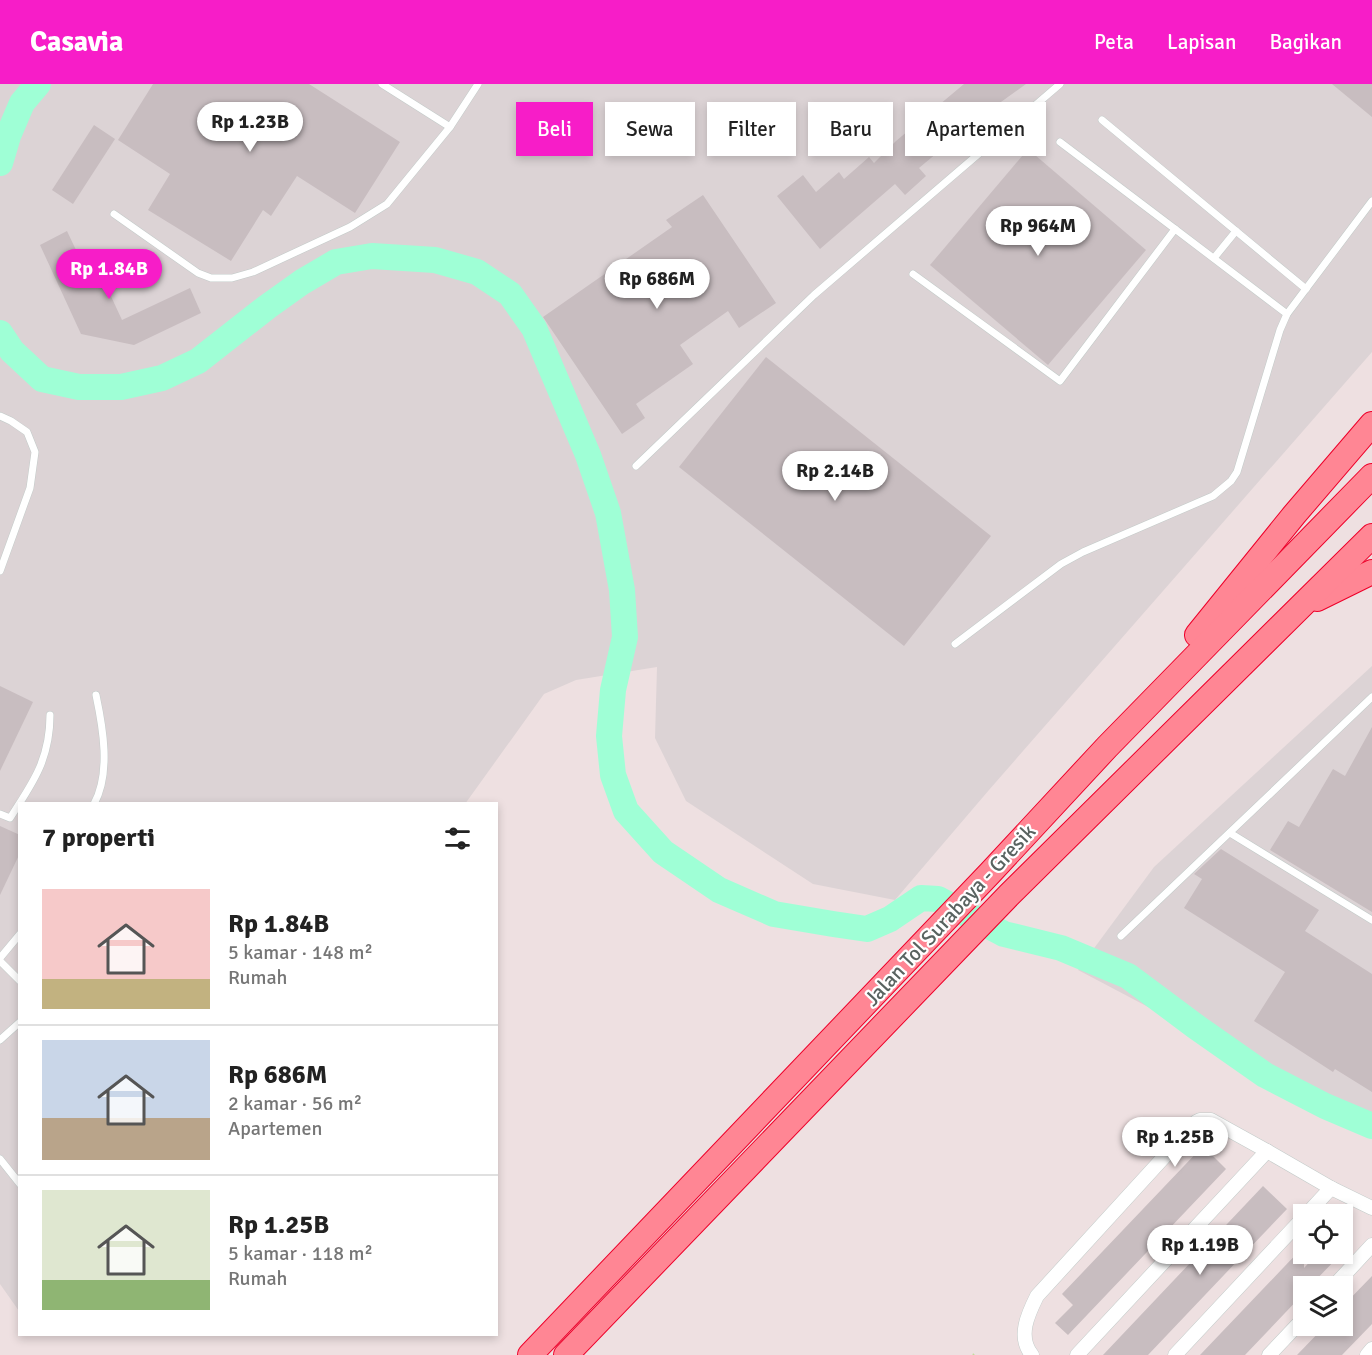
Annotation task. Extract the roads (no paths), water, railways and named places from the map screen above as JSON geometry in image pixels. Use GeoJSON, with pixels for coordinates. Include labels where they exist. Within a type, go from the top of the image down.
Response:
{"type":"FeatureCollection","features":[{"type":"Feature","properties":{"kind":"highway"},"geometry":{"type":"LineString","coordinates":[[1107,747],[1294,514],[1372,424]]}},
{"type":"Feature","properties":{"kind":"highway","name":"Jalan Tol Surabaya - Gresik"},"geometry":{"type":"LineString","coordinates":[[530,1355],[990,873],[1107,747],[1372,476]]}},
{"type":"Feature","properties":{"kind":"highway","name":"Jalan Tol Surabaya - Gresik"},"geometry":{"type":"LineString","coordinates":[[566,1355],[1009,895],[1372,536]]}},
{"type":"Feature","properties":{"kind":"highway"},"geometry":{"type":"LineString","coordinates":[[1301,607],[1372,572]]}},
{"type":"Feature","properties":{"kind":"street"},"geometry":{"type":"LineString","coordinates":[[1032,1355],[1025,1343],[1026,1317],[1037,1296],[1196,1122],[1211,1120],[1331,1188],[1372,1208]]}},
{"type":"Feature","properties":{"kind":"street"},"geometry":{"type":"LineString","coordinates":[[1077,1355],[1267,1151]]}},
{"type":"Feature","properties":{"kind":"street"},"geometry":{"type":"LineString","coordinates":[[1316,1204],[1331,1188]]}},
{"type":"Feature","properties":{"kind":"street"},"geometry":{"type":"LineString","coordinates":[[1175,1355],[1293,1228]]}},
{"type":"Feature","properties":{"kind":"street"},"geometry":{"type":"LineString","coordinates":[[1343,1276],[1372,1245]]}},
{"type":"Feature","properties":{"kind":"street"},"geometry":{"type":"LineString","coordinates":[[1269,1355],[1293,1330]]}},
{"type":"Feature","properties":{"kind":"street"},"geometry":{"type":"LineString","coordinates":[[1366,1355],[1372,1349]]}},
{"type":"Feature","properties":{"kind":"lane"},"geometry":{"type":"LineString","coordinates":[[382,84],[450,127]]}},
{"type":"Feature","properties":{"kind":"lane"},"geometry":{"type":"LineString","coordinates":[[114,214],[198,273],[211,278],[232,278],[252,272],[350,227],[387,204],[450,127],[478,84]]}},
{"type":"Feature","properties":{"kind":"lane"},"geometry":{"type":"LineString","coordinates":[[636,466],[814,295],[1060,84]]}},
{"type":"Feature","properties":{"kind":"lane"},"geometry":{"type":"LineString","coordinates":[[1102,120],[1306,289]]}},
{"type":"Feature","properties":{"kind":"lane"},"geometry":{"type":"LineString","coordinates":[[1060,142],[1287,314]]}},
{"type":"Feature","properties":{"kind":"lane"},"geometry":{"type":"LineString","coordinates":[[955,644],[1061,564],[1083,552],[1213,496],[1231,481],[1237,472],[1280,330],[1287,314],[1372,201]]}},
{"type":"Feature","properties":{"kind":"lane"},"geometry":{"type":"LineString","coordinates":[[913,274],[1060,381],[1175,229]]}},
{"type":"Feature","properties":{"kind":"lane"},"geometry":{"type":"LineString","coordinates":[[1214,258],[1236,231]]}},
{"type":"Feature","properties":{"kind":"lane"},"geometry":{"type":"LineString","coordinates":[[0,416],[27,432],[35,452],[30,488],[0,571]]}},
{"type":"Feature","properties":{"kind":"lane"},"geometry":{"type":"LineString","coordinates":[[95,802],[104,777],[104,756],[96,695]]}},
{"type":"Feature","properties":{"kind":"lane"},"geometry":{"type":"LineString","coordinates":[[1121,936],[1372,697]]}},
{"type":"Feature","properties":{"kind":"lane"},"geometry":{"type":"LineString","coordinates":[[20,802],[41,767],[48,740],[50,716]]}},
{"type":"Feature","properties":{"kind":"lane"},"geometry":{"type":"LineString","coordinates":[[0,814],[10,818],[18,805]]}},
{"type":"Feature","properties":{"kind":"lane"},"geometry":{"type":"LineString","coordinates":[[1230,833],[1372,920]]}},
{"type":"Feature","properties":{"kind":"lane"},"geometry":{"type":"LineString","coordinates":[[18,937],[0,960],[18,979]]}},
{"type":"Feature","properties":{"kind":"lane"},"geometry":{"type":"LineString","coordinates":[[0,1041],[18,1024]]}},
{"type":"Feature","properties":{"kind":"lane"},"geometry":{"type":"LineString","coordinates":[[0,1160],[18,1182]]}},
{"type":"Feature","properties":{"kind":"waterway"},"geometry":{"type":"LineString","coordinates":[[0,163],[22,103],[38,84]]}},
{"type":"Feature","properties":{"kind":"waterway"},"geometry":{"type":"LineString","coordinates":[[0,333],[12,351],[42,379],[79,387],[121,387],[162,378],[198,361],[267,307],[302,282],[336,262],[372,256],[435,260],[477,272],[510,294],[534,328],[588,455],[608,513],[622,590],[625,637],[613,690],[609,736],[613,775],[626,811],[663,852],[719,890],[774,914],[867,929],[890,919],[921,898],[938,899],[1004,934],[1061,948],[1128,976],[1265,1075],[1325,1106],[1372,1126]]}}]}
